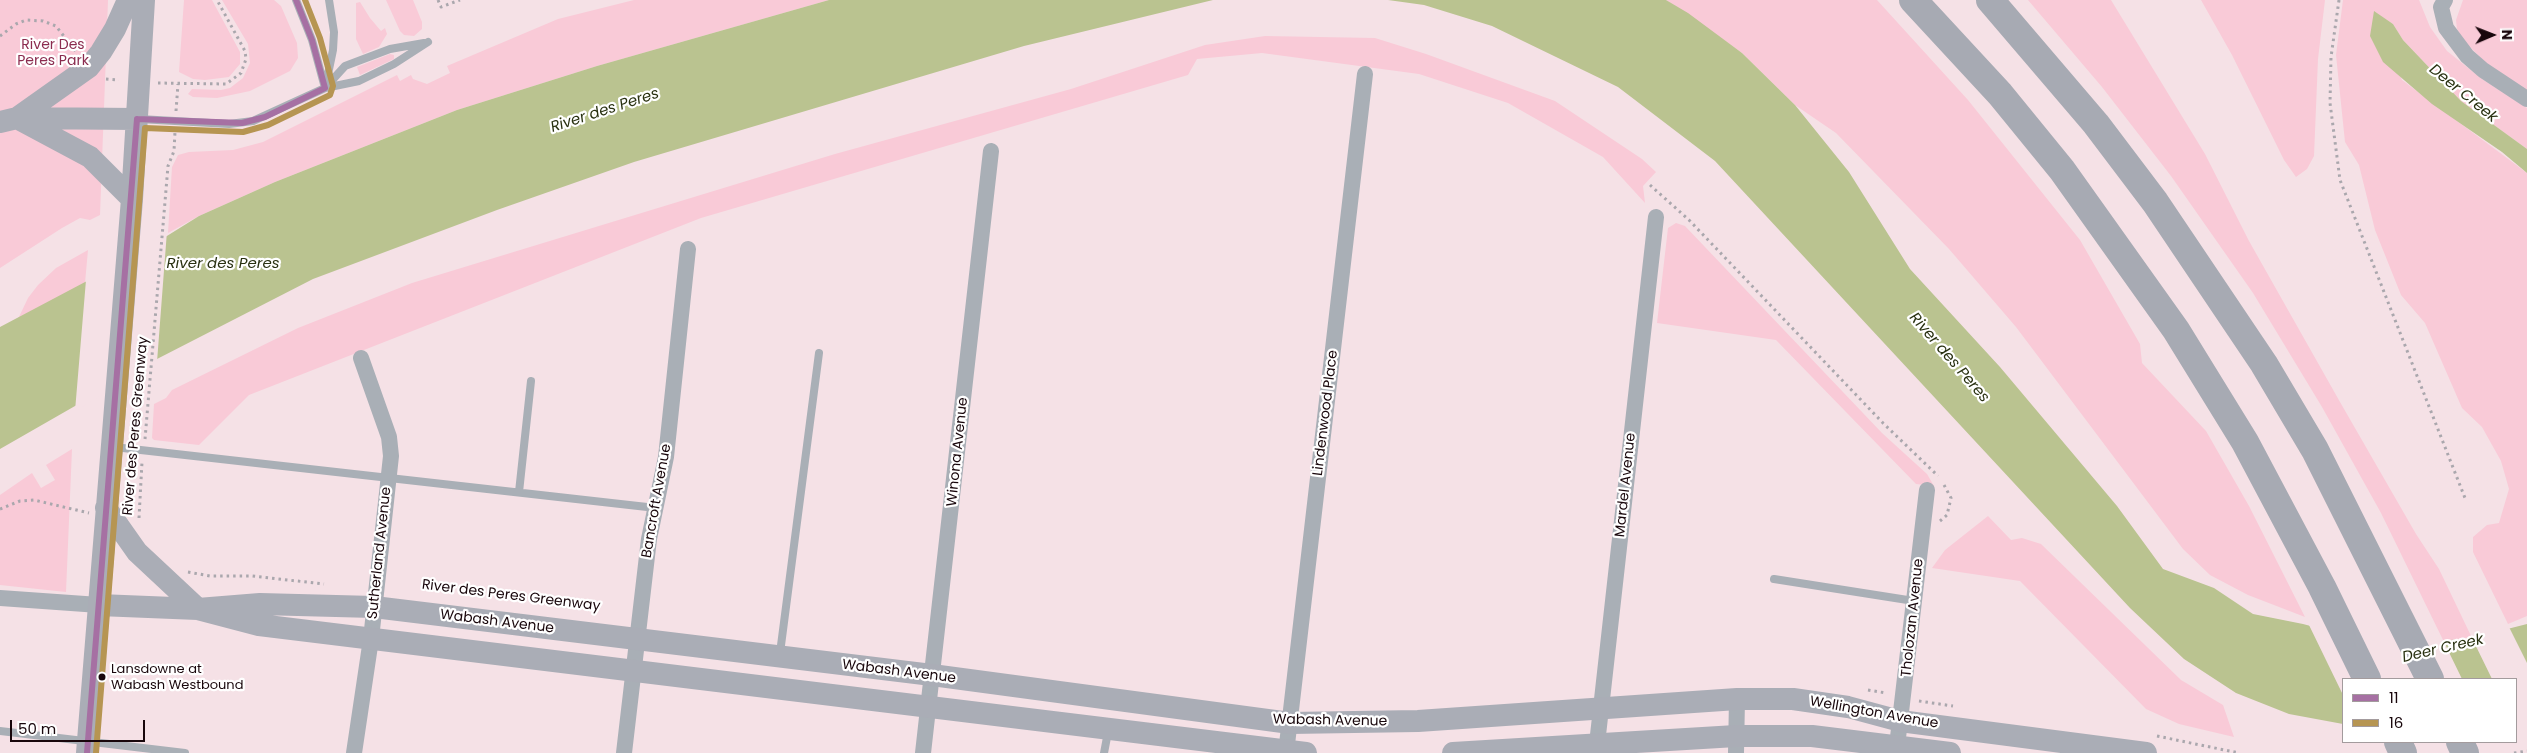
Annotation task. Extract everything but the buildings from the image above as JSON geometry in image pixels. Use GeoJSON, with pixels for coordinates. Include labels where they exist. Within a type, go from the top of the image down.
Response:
{"type":"FeatureCollection","features":[{"type":"Feature","properties":{"kind":"highway"},"geometry":{"type":"LineString","coordinates":[[1913,0],[2000,94],[2062,170],[2121,250],[2213,386],[2286,518],[2366,678]]}},
{"type":"Feature","properties":{"kind":"highway"},"geometry":{"type":"LineString","coordinates":[[1990,0],[2096,124],[2155,202],[2210,280],[2264,364],[2305,433],[2360,537],[2430,678]]}},
{"type":"Feature","properties":{"kind":"main road"},"geometry":{"type":"LineString","coordinates":[[8,120],[89,66],[101,52],[115,29],[128,0]]}},
{"type":"Feature","properties":{"kind":"main road"},"geometry":{"type":"LineString","coordinates":[[87,747],[132,199],[144,0]]}},
{"type":"Feature","properties":{"kind":"main road"},"geometry":{"type":"LineString","coordinates":[[8,120],[137,119]]}},
{"type":"Feature","properties":{"kind":"main road"},"geometry":{"type":"LineString","coordinates":[[8,120],[90,157],[132,199]]}},
{"type":"Feature","properties":{"kind":"main road"},"geometry":{"type":"LineString","coordinates":[[106,512],[137,552],[198,609]]}},
{"type":"Feature","properties":{"kind":"main road","name":"Wabash Avenue"},"geometry":{"type":"LineString","coordinates":[[99,605],[198,609],[260,604],[374,607],[932,675],[1290,723],[1418,721],[1600,709]]}},
{"type":"Feature","properties":{"kind":"main road","name":"Wabash Avenue"},"geometry":{"type":"LineString","coordinates":[[198,609],[258,625],[1293,752]]}},
{"type":"Feature","properties":{"kind":"main road","name":"Wellington Avenue"},"geometry":{"type":"LineString","coordinates":[[1600,709],[1737,699],[1793,699],[1848,707],[1900,721],[2146,753]]}},
{"type":"Feature","properties":{"kind":"main road","name":"Wellington Avenue"},"geometry":{"type":"LineString","coordinates":[[1603,750],[1736,744],[1812,736],[1950,753]]}},
{"type":"Feature","properties":{"kind":"main road"},"geometry":{"type":"LineString","coordinates":[[1453,753],[1603,750]]}},
{"type":"Feature","properties":{"kind":"street"},"geometry":{"type":"LineString","coordinates":[[2444,0],[2441,7],[2446,28],[2467,56],[2483,70],[2527,99]]}},
{"type":"Feature","properties":{"kind":"street","name":"Lindenwood Place"},"geometry":{"type":"LineString","coordinates":[[1293,752],[1290,723],[1365,74]]}},
{"type":"Feature","properties":{"kind":"street","name":"Winona Avenue"},"geometry":{"type":"LineString","coordinates":[[923,753],[991,151]]}},
{"type":"Feature","properties":{"kind":"street","name":"Mardel Avenue"},"geometry":{"type":"LineString","coordinates":[[1603,750],[1600,709],[1656,217]]}},
{"type":"Feature","properties":{"kind":"street","name":"Bancroft Avenue"},"geometry":{"type":"LineString","coordinates":[[624,753],[649,538],[666,457],[688,249]]}},
{"type":"Feature","properties":{"kind":"street","name":"Sutherland Avenue"},"geometry":{"type":"LineString","coordinates":[[354,753],[374,607],[391,456],[389,437],[360,358]]}},
{"type":"Feature","properties":{"kind":"street","name":"Tholozan Avenue"},"geometry":{"type":"LineString","coordinates":[[1897,746],[1927,490]]}},
{"type":"Feature","properties":{"kind":"street","name":"Wabash Avenue"},"geometry":{"type":"LineString","coordinates":[[0,598],[99,605]]}},
{"type":"Feature","properties":{"kind":"street"},"geometry":{"type":"LineString","coordinates":[[1736,744],[1737,699]]}},
{"type":"Feature","properties":{"kind":"lane"},"geometry":{"type":"LineString","coordinates":[[296,0],[312,40],[325,88]]}},
{"type":"Feature","properties":{"kind":"lane"},"geometry":{"type":"LineString","coordinates":[[325,88],[333,50],[334,32],[329,0]]}},
{"type":"Feature","properties":{"kind":"lane"},"geometry":{"type":"LineString","coordinates":[[137,119],[242,123],[265,117],[325,88],[359,81],[406,57],[428,42],[390,49],[354,62],[337,73],[325,88]]}},
{"type":"Feature","properties":{"kind":"lane"},"geometry":{"type":"LineString","coordinates":[[779,657],[819,353]]}},
{"type":"Feature","properties":{"kind":"lane"},"geometry":{"type":"LineString","coordinates":[[518,492],[531,381]]}},
{"type":"Feature","properties":{"kind":"lane"},"geometry":{"type":"LineString","coordinates":[[112,437],[144,450],[656,508]]}},
{"type":"Feature","properties":{"kind":"lane"},"geometry":{"type":"LineString","coordinates":[[1774,579],[1914,601]]}},
{"type":"Feature","properties":{"kind":"lane"},"geometry":{"type":"LineString","coordinates":[[1104,753],[1108,730]]}},
{"type":"Feature","properties":{"kind":"lane"},"geometry":{"type":"LineString","coordinates":[[0,731],[87,747],[185,753]]}},
{"type":"Feature","properties":{"kind":"path"},"geometry":{"type":"LineString","coordinates":[[178,84],[226,84],[240,73],[244,66],[246,59],[242,42],[217,0]]}},
{"type":"Feature","properties":{"kind":"path"},"geometry":{"type":"LineString","coordinates":[[438,0],[441,7],[460,0]]}},
{"type":"Feature","properties":{"kind":"path"},"geometry":{"type":"LineString","coordinates":[[2339,0],[2331,57],[2330,103],[2340,180],[2432,420],[2465,498]]}},
{"type":"Feature","properties":{"kind":"path"},"geometry":{"type":"LineString","coordinates":[[0,36],[16,24],[26,20],[48,22],[62,32],[80,58]]}},
{"type":"Feature","properties":{"kind":"path","name":"River des Peres Greenway"},"geometry":{"type":"LineString","coordinates":[[140,523],[138,505],[149,408],[168,166],[174,148]]}},
{"type":"Feature","properties":{"kind":"path"},"geometry":{"type":"LineString","coordinates":[[1650,185],[1689,220],[1883,423],[1934,471],[1951,498],[1947,515],[1937,525],[1922,532]]}},
{"type":"Feature","properties":{"kind":"path"},"geometry":{"type":"LineString","coordinates":[[0,509],[20,501],[34,500],[106,512]]}},
{"type":"Feature","properties":{"kind":"path"},"geometry":{"type":"LineString","coordinates":[[184,572],[220,577],[252,576],[329,585]]}},
{"type":"Feature","properties":{"kind":"path"},"geometry":{"type":"LineString","coordinates":[[2514,753],[2527,752]]}},
{"type":"Feature","properties":{"kind":"green space","name":"River Des Peres Park"},"geometry":{"type":"Polygon","coordinates":[[[0,0],[108,0],[100,215],[90,220],[80,218],[0,268],[0,0]]]}},
{"type":"Feature","properties":{"kind":"green space"},"geometry":{"type":"Polygon","coordinates":[[[184,0],[212,0],[240,52],[240,64],[229,77],[205,80],[193,79],[179,72],[184,0]]]}},
{"type":"Feature","properties":{"kind":"green space"},"geometry":{"type":"Polygon","coordinates":[[[222,0],[274,0],[281,6],[297,43],[298,58],[290,71],[250,91],[217,98],[193,97],[188,94],[192,89],[221,90],[230,88],[243,78],[250,63],[248,44],[222,0]]]}},
{"type":"Feature","properties":{"kind":"green space"},"geometry":{"type":"Polygon","coordinates":[[[386,0],[413,0],[422,22],[422,29],[414,36],[404,35],[400,31],[386,0]]]}},
{"type":"Feature","properties":{"kind":"green space"},"geometry":{"type":"Polygon","coordinates":[[[634,0],[829,0],[597,66],[457,110],[275,182],[199,216],[168,233],[172,167],[178,155],[189,152],[233,150],[263,142],[397,75],[400,81],[411,75],[413,79],[427,84],[450,73],[447,66],[558,19],[634,0]]]}},
{"type":"Feature","properties":{"kind":"green space"},"geometry":{"type":"Polygon","coordinates":[[[1666,0],[1877,0],[1968,100],[2080,240],[2140,344],[2142,363],[2206,431],[2249,506],[2305,617],[2248,595],[2210,575],[2183,549],[2016,327],[1949,249],[1836,133],[1795,105],[1742,53],[1666,0]]]}},
{"type":"Feature","properties":{"kind":"green space"},"geometry":{"type":"Polygon","coordinates":[[[2028,0],[2111,0],[2205,154],[2249,241],[2416,534],[2439,569],[2472,638],[2444,642],[2381,513],[2322,407],[2253,293],[2171,176],[2102,87],[2028,0]]]}},
{"type":"Feature","properties":{"kind":"green space"},"geometry":{"type":"Polygon","coordinates":[[[2201,0],[2325,0],[2318,59],[2314,156],[2307,169],[2296,177],[2284,160],[2232,55],[2201,0]]]}},
{"type":"Feature","properties":{"kind":"green space"},"geometry":{"type":"Polygon","coordinates":[[[2343,0],[2419,0],[2430,27],[2447,51],[2482,79],[2527,108],[2527,149],[2461,101],[2403,40],[2393,24],[2374,12],[2402,80],[2527,173],[2527,616],[2508,624],[2473,552],[2473,537],[2487,525],[2499,523],[2509,489],[2501,461],[2482,427],[2462,408],[2425,323],[2401,295],[2375,230],[2359,165],[2345,142],[2336,55],[2343,0]]]}},
{"type":"Feature","properties":{"kind":"green space"},"geometry":{"type":"Polygon","coordinates":[[[2463,0],[2527,0],[2527,91],[2490,67],[2462,39],[2457,29],[2456,20],[2463,0]]]}},
{"type":"Feature","properties":{"kind":"green space"},"geometry":{"type":"Polygon","coordinates":[[[360,2],[370,18],[381,31],[385,28],[387,34],[379,47],[363,54],[356,39],[356,3],[360,2]]]}},
{"type":"Feature","properties":{"kind":"green space"},"geometry":{"type":"Polygon","coordinates":[[[1265,36],[1375,38],[1426,54],[1555,101],[1642,159],[1656,172],[1643,186],[1645,203],[1603,157],[1508,103],[1419,74],[1262,53],[1197,59],[1188,75],[701,218],[249,395],[199,445],[154,440],[152,438],[154,404],[166,398],[172,390],[298,328],[412,283],[835,154],[1071,89],[1205,45],[1265,36]]]}},
{"type":"Feature","properties":{"kind":"green space"},"geometry":{"type":"Polygon","coordinates":[[[390,54],[394,55],[394,59],[360,75],[357,67],[390,54]]]}},
{"type":"Feature","properties":{"kind":"green space"},"geometry":{"type":"Polygon","coordinates":[[[1676,223],[1685,226],[1882,433],[1927,474],[1934,486],[1916,484],[1776,340],[1657,323],[1668,228],[1676,223]]]}},
{"type":"Feature","properties":{"kind":"green space"},"geometry":{"type":"Polygon","coordinates":[[[88,250],[85,283],[18,319],[28,298],[38,285],[56,268],[88,250]]]}},
{"type":"Feature","properties":{"kind":"green space"},"geometry":{"type":"Polygon","coordinates":[[[72,449],[66,592],[0,585],[0,495],[32,473],[41,488],[55,480],[46,465],[72,449]]]}},
{"type":"Feature","properties":{"kind":"green space"},"geometry":{"type":"Polygon","coordinates":[[[1988,516],[2011,540],[2022,538],[2041,544],[2181,680],[2223,705],[2234,737],[2179,724],[2146,709],[2020,581],[1932,568],[1945,550],[1988,516]]]}},
{"type":"Feature","properties":{"kind":"water","name":"River des Peres"},"geometry":{"type":"Polygon","coordinates":[[[829,0],[1213,0],[1024,46],[634,162],[497,210],[313,279],[157,359],[0,449],[0,327],[138,254],[199,216],[275,182],[457,110],[597,66],[829,0]]]}},
{"type":"Feature","properties":{"kind":"water","name":"River des Peres"},"geometry":{"type":"Polygon","coordinates":[[[1388,0],[1666,0],[1688,13],[1742,53],[1795,105],[1849,172],[1910,269],[2000,367],[2117,506],[2163,569],[2214,588],[2253,614],[2303,624],[2386,646],[2472,638],[2527,624],[2527,710],[2517,678],[2342,678],[2342,724],[2289,714],[2236,693],[2184,659],[2130,608],[1715,161],[1618,87],[1492,26],[1424,5],[1388,0]]]}},
{"type":"Feature","properties":{"kind":"water"},"geometry":{"type":"Polygon","coordinates":[[[2374,11],[2393,24],[2403,40],[2461,101],[2527,149],[2527,173],[2502,152],[2432,104],[2383,62],[2370,36],[2374,11]]]}},
{"type":"Feature","properties":{"kind":"pier"},"geometry":{"type":"Polygon","coordinates":[[[167,231],[157,362],[75,411],[86,280],[136,252],[167,231]]]}},
{"type":"Feature","properties":{"kind":"pier"},"geometry":{"type":"Polygon","coordinates":[[[2308,623],[2386,644],[2443,640],[2462,678],[2342,678],[2342,693],[2308,623]]]}},
{"type":"Feature","properties":{"kind":"pier"},"geometry":{"type":"Polygon","coordinates":[[[2509,627],[2527,663],[2527,713],[2517,713],[2517,678],[2492,678],[2471,636],[2509,627]]]}},
{"type":"Feature","properties":{"kind":"transit line","name":"11"},"geometry":{"type":"LineString","coordinates":[[296,0],[312,40],[325,88]]}},
{"type":"Feature","properties":{"kind":"transit line","name":"16"},"geometry":{"type":"LineString","coordinates":[[96,753],[145,128],[243,132],[268,125],[330,95],[333,86],[320,38],[305,0]]}},
{"type":"Feature","properties":{"kind":"transit line","name":"11"},"geometry":{"type":"LineString","coordinates":[[137,119],[242,123],[265,117],[325,88]]}},
{"type":"Feature","properties":{"kind":"transit line","name":"11"},"geometry":{"type":"LineString","coordinates":[[87,753],[137,119]]}},
{"type":"Feature","properties":{"kind":"place","name":"Lansdowne at Wabash Westbound"},"geometry":{"type":"Point","coordinates":[102,677]}},
{"type":"Feature","properties":{"kind":"water label","name":"Deer Creek"},"geometry":{"type":"Point","coordinates":[2463,94]}},
{"type":"Feature","properties":{"kind":"water label","name":"Deer Creek"},"geometry":{"type":"Point","coordinates":[2443,649]}}]}
